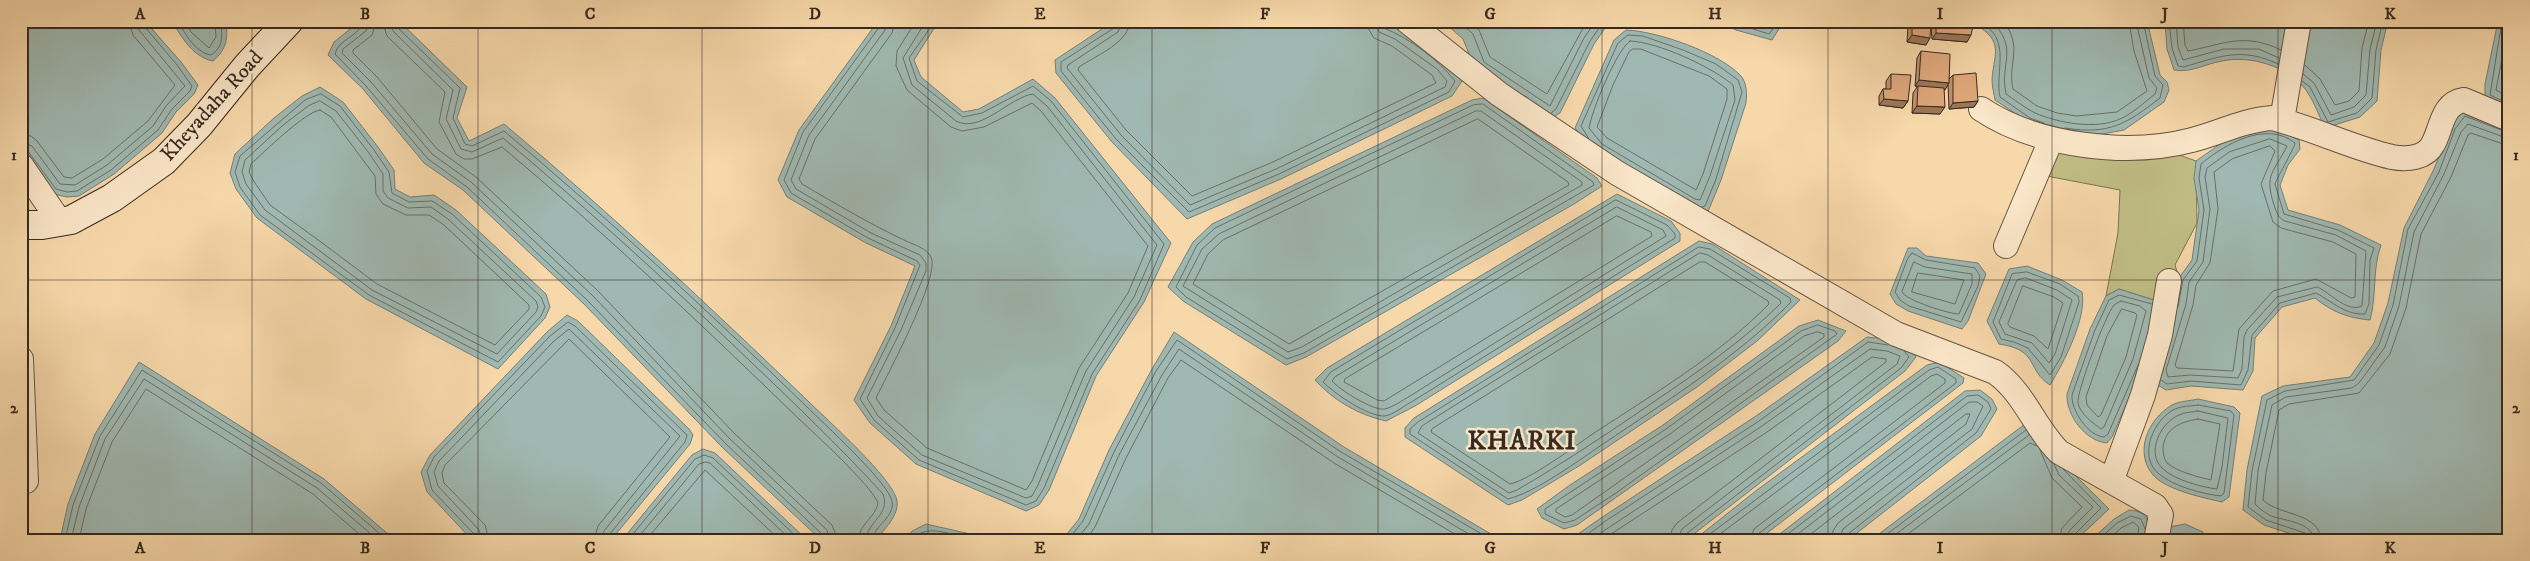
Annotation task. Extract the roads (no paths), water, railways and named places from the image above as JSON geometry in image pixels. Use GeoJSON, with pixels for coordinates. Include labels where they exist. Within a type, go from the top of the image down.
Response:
{"type":"FeatureCollection","features":[{"type":"Feature","properties":{"kind":"main road","name":"Kheyadaha Road"},"geometry":{"type":"LineString","coordinates":[[21,225],[42,226],[71,220],[112,198],[164,161],[199,125],[247,66],[289,21]]}},
{"type":"Feature","properties":{"kind":"street"},"geometry":{"type":"LineString","coordinates":[[1407,21],[1499,94],[1617,173],[1896,334],[1994,372],[2007,381],[2019,395],[2042,432],[2060,452],[2112,479],[2155,506],[2160,515],[2156,540]]}},
{"type":"Feature","properties":{"kind":"street"},"geometry":{"type":"LineString","coordinates":[[2282,120],[2299,21]]}},
{"type":"Feature","properties":{"kind":"street"},"geometry":{"type":"LineString","coordinates":[[1981,109],[2002,123],[2051,140],[2104,146],[2169,145],[2192,140],[2256,119],[2272,118],[2393,158],[2424,155],[2431,149],[2445,113],[2457,101],[2464,100],[2509,119]]}},
{"type":"Feature","properties":{"kind":"street"},"geometry":{"type":"LineString","coordinates":[[2006,246],[2051,140]]}},
{"type":"Feature","properties":{"kind":"street"},"geometry":{"type":"LineString","coordinates":[[21,165],[60,222]]}},
{"type":"Feature","properties":{"kind":"street"},"geometry":{"type":"LineString","coordinates":[[2112,479],[2146,387],[2160,336],[2169,281]]}},
{"type":"Feature","properties":{"kind":"street"},"geometry":{"type":"LineString","coordinates":[[21,359],[26,481]]}},
{"type":"Feature","properties":{"kind":"water"},"geometry":{"type":"Polygon","coordinates":[[[21,21],[145,21],[181,62],[198,85],[194,94],[176,112],[162,133],[114,174],[79,196],[67,197],[54,194],[21,151],[21,21]]]}},
{"type":"Feature","properties":{"kind":"water"},"geometry":{"type":"Polygon","coordinates":[[[172,21],[226,21],[227,33],[224,48],[213,61],[206,59],[189,46],[172,21]]]}},
{"type":"Feature","properties":{"kind":"water"},"geometry":{"type":"Polygon","coordinates":[[[360,21],[399,21],[467,87],[457,118],[469,141],[504,124],[658,259],[858,449],[884,478],[897,501],[896,512],[876,540],[820,539],[722,447],[584,304],[463,190],[424,163],[363,89],[328,55],[334,42],[360,21]]]}},
{"type":"Feature","properties":{"kind":"water"},"geometry":{"type":"Polygon","coordinates":[[[878,21],[942,21],[933,30],[914,60],[921,77],[963,112],[979,109],[1033,79],[1055,98],[1171,243],[1144,302],[1096,376],[1049,490],[1039,505],[1026,511],[916,464],[870,423],[854,400],[891,326],[915,266],[866,243],[787,197],[778,180],[799,130],[878,21]]]}},
{"type":"Feature","properties":{"kind":"water"},"geometry":{"type":"Polygon","coordinates":[[[1114,21],[1381,21],[1415,38],[1444,62],[1462,81],[1452,96],[1281,179],[1187,219],[1112,142],[1056,73],[1055,60],[1114,21]]]}},
{"type":"Feature","properties":{"kind":"water"},"geometry":{"type":"Polygon","coordinates":[[[1431,21],[1610,21],[1594,44],[1560,113],[1549,120],[1475,69],[1463,39],[1446,24],[1431,21]]]}},
{"type":"Feature","properties":{"kind":"water"},"geometry":{"type":"Polygon","coordinates":[[[1716,21],[1784,21],[1772,40],[1736,30],[1716,21]]]}},
{"type":"Feature","properties":{"kind":"water"},"geometry":{"type":"Polygon","coordinates":[[[1980,21],[2147,21],[2160,75],[2167,82],[2169,90],[2164,102],[2124,130],[2102,134],[2075,135],[2028,122],[1995,100],[1992,80],[1996,51],[1995,45],[1993,40],[1981,28],[1980,21]]]}},
{"type":"Feature","properties":{"kind":"water"},"geometry":{"type":"Polygon","coordinates":[[[2165,21],[2388,21],[2381,50],[2377,101],[2360,117],[2325,128],[2306,90],[2289,74],[2268,64],[2256,61],[2233,60],[2216,62],[2192,69],[2174,70],[2167,49],[2165,21]]]}},
{"type":"Feature","properties":{"kind":"water"},"geometry":{"type":"Polygon","coordinates":[[[2498,21],[2509,21],[2509,110],[2485,99],[2485,84],[2498,21]]]}},
{"type":"Feature","properties":{"kind":"water"},"geometry":{"type":"Polygon","coordinates":[[[1626,30],[1654,34],[1704,52],[1731,67],[1741,76],[1744,82],[1746,103],[1721,180],[1707,214],[1582,138],[1575,128],[1614,40],[1626,30]]]}},
{"type":"Feature","properties":{"kind":"water"},"geometry":{"type":"Polygon","coordinates":[[[320,87],[343,102],[378,147],[394,170],[395,189],[410,197],[434,195],[456,210],[546,294],[550,307],[545,318],[498,369],[366,299],[257,218],[236,189],[230,173],[235,154],[274,118],[302,96],[320,87]]]}},
{"type":"Feature","properties":{"kind":"water"},"geometry":{"type":"Polygon","coordinates":[[[1483,98],[1597,178],[1602,186],[1574,204],[1306,357],[1286,365],[1183,301],[1168,287],[1193,242],[1212,224],[1472,100],[1483,98]]]}},
{"type":"Feature","properties":{"kind":"water"},"geometry":{"type":"Polygon","coordinates":[[[2462,110],[2509,128],[2509,540],[2309,540],[2264,525],[2243,510],[2247,470],[2262,396],[2283,386],[2350,377],[2374,343],[2388,303],[2404,228],[2434,169],[2451,127],[2462,110]]]}},
{"type":"Feature","properties":{"kind":"water"},"geometry":{"type":"Polygon","coordinates":[[[2271,127],[2299,140],[2300,149],[2288,165],[2280,185],[2288,210],[2340,225],[2381,245],[2376,264],[2370,320],[2341,314],[2315,298],[2282,307],[2255,338],[2253,371],[2243,390],[2191,386],[2166,390],[2156,384],[2179,278],[2192,260],[2199,210],[2194,178],[2196,161],[2223,142],[2271,127]]]}},
{"type":"Feature","properties":{"kind":"water"},"geometry":{"type":"Polygon","coordinates":[[[1617,194],[1671,221],[1680,233],[1680,241],[1415,406],[1386,421],[1366,415],[1339,401],[1315,380],[1327,368],[1617,194]]]}},
{"type":"Feature","properties":{"kind":"water"},"geometry":{"type":"Polygon","coordinates":[[[1699,241],[1712,244],[1800,300],[1757,341],[1697,387],[1579,466],[1522,500],[1508,505],[1405,437],[1405,428],[1414,418],[1699,241]]]}},
{"type":"Feature","properties":{"kind":"water"},"geometry":{"type":"Polygon","coordinates":[[[1908,248],[1917,248],[1926,256],[1978,263],[1986,274],[1968,321],[1962,329],[1908,311],[1896,304],[1890,294],[1908,248]]]}},
{"type":"Feature","properties":{"kind":"water"},"geometry":{"type":"Polygon","coordinates":[[[2027,266],[2062,280],[2082,292],[2083,303],[2078,327],[2068,352],[2050,385],[2021,351],[1999,344],[1987,321],[2009,269],[2027,266]]]}},
{"type":"Feature","properties":{"kind":"water"},"geometry":{"type":"Polygon","coordinates":[[[2119,289],[2160,302],[2144,363],[2112,437],[2107,443],[2091,437],[2078,426],[2070,410],[2067,394],[2090,329],[2106,296],[2119,289]]]}},
{"type":"Feature","properties":{"kind":"water"},"geometry":{"type":"Polygon","coordinates":[[[567,315],[578,321],[689,429],[693,435],[690,444],[611,540],[472,540],[427,492],[421,472],[430,455],[547,332],[567,315]]]}},
{"type":"Feature","properties":{"kind":"water"},"geometry":{"type":"Polygon","coordinates":[[[1818,320],[1846,331],[1838,341],[1577,525],[1564,529],[1542,518],[1537,509],[1570,485],[1663,425],[1799,326],[1818,320]]]}},
{"type":"Feature","properties":{"kind":"water"},"geometry":{"type":"Polygon","coordinates":[[[1174,332],[1344,447],[1501,540],[1062,540],[1079,519],[1109,450],[1174,332]]]}},
{"type":"Feature","properties":{"kind":"water"},"geometry":{"type":"Polygon","coordinates":[[[1867,337],[1894,341],[1907,347],[1916,357],[1905,371],[1686,540],[1579,540],[1578,534],[1756,416],[1867,337]]]}},
{"type":"Feature","properties":{"kind":"water"},"geometry":{"type":"Polygon","coordinates":[[[139,362],[324,479],[395,540],[60,540],[68,504],[95,434],[139,362]]]}},
{"type":"Feature","properties":{"kind":"water"},"geometry":{"type":"Polygon","coordinates":[[[1939,362],[1964,378],[1963,383],[1758,540],[1694,540],[1757,490],[1927,365],[1939,362]]]}},
{"type":"Feature","properties":{"kind":"water"},"geometry":{"type":"Polygon","coordinates":[[[1980,390],[1992,399],[1997,409],[1981,436],[1848,540],[1772,540],[1965,391],[1980,390]]]}},
{"type":"Feature","properties":{"kind":"water"},"geometry":{"type":"Polygon","coordinates":[[[2198,399],[2234,407],[2240,413],[2229,497],[2222,502],[2186,493],[2160,481],[2148,467],[2145,457],[2146,437],[2150,428],[2163,411],[2172,405],[2198,399]]]}},
{"type":"Feature","properties":{"kind":"water"},"geometry":{"type":"Polygon","coordinates":[[[2033,418],[2067,467],[2109,509],[2076,540],[1871,540],[2033,418]]]}},
{"type":"Feature","properties":{"kind":"water"},"geometry":{"type":"Polygon","coordinates":[[[703,449],[715,453],[807,540],[622,540],[692,455],[703,449]]]}},
{"type":"Feature","properties":{"kind":"water"},"geometry":{"type":"Polygon","coordinates":[[[2129,510],[2141,513],[2147,519],[2149,528],[2148,540],[2091,540],[2114,519],[2129,510]]]}},
{"type":"Feature","properties":{"kind":"water"},"geometry":{"type":"Polygon","coordinates":[[[926,524],[993,540],[905,540],[912,531],[926,524]]]}},
{"type":"Feature","properties":{"kind":"water"},"geometry":{"type":"Polygon","coordinates":[[[2185,524],[2203,532],[2201,540],[2161,540],[2169,527],[2185,524]]]}},
{"type":"Feature","properties":{"kind":"district","name":"KHARKI"},"geometry":{"type":"Point","coordinates":[1522,441]}}]}
